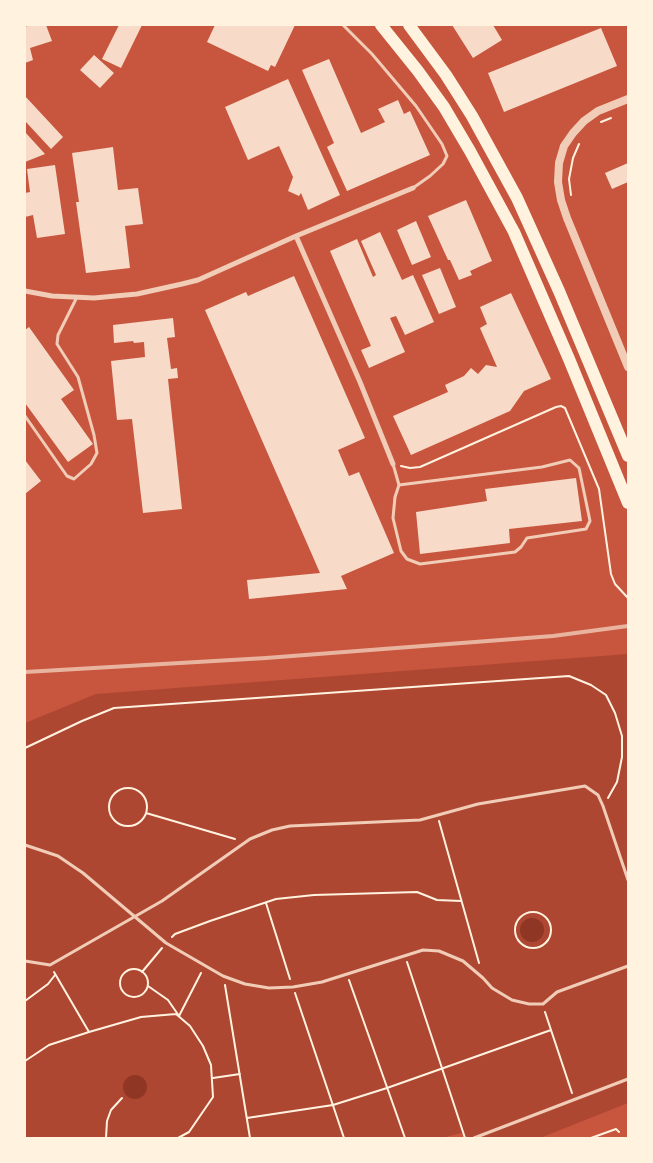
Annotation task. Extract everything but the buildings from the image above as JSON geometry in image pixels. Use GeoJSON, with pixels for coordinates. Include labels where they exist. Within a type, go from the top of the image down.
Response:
{"type":"FeatureCollection","features":[{"type":"Feature","properties":{"kind":"highway"},"geometry":{"type":"LineString","coordinates":[[381,25],[444,107],[510,225],[558,332],[628,503]]}},
{"type":"Feature","properties":{"kind":"highway"},"geometry":{"type":"LineString","coordinates":[[409,25],[446,75],[472,116],[517,198],[560,291],[628,456]]}},
{"type":"Feature","properties":{"kind":"street"},"geometry":{"type":"LineString","coordinates":[[628,99],[598,112],[584,121],[572,133],[564,146],[559,164],[558,182],[567,218],[628,367]]}},
{"type":"Feature","properties":{"kind":"street"},"geometry":{"type":"LineString","coordinates":[[25,290],[76,299],[123,296],[182,284],[206,276],[296,236],[413,188]]}},
{"type":"Feature","properties":{"kind":"street"},"geometry":{"type":"LineString","coordinates":[[296,236],[393,464]]}},
{"type":"Feature","properties":{"kind":"lane"},"geometry":{"type":"LineString","coordinates":[[343,25],[372,54],[416,106],[442,144],[447,156],[443,164],[413,188]]}},
{"type":"Feature","properties":{"kind":"lane"},"geometry":{"type":"LineString","coordinates":[[25,416],[67,476],[74,479],[91,464],[97,452],[78,377],[57,344],[58,335],[76,299]]}},
{"type":"Feature","properties":{"kind":"lane"},"geometry":{"type":"LineString","coordinates":[[393,464],[399,485],[395,497],[393,518],[401,551],[406,559],[420,564],[515,552],[527,538],[586,529],[590,521],[579,468],[570,460],[542,467],[399,485]]}},
{"type":"Feature","properties":{"kind":"lane"},"geometry":{"type":"LineString","coordinates":[[25,961],[50,965],[162,901],[245,842],[272,830],[290,826],[420,820],[478,804],[584,786],[598,795],[628,880]]}},
{"type":"Feature","properties":{"kind":"lane"},"geometry":{"type":"LineString","coordinates":[[25,845],[58,856],[83,873],[166,943],[223,976],[245,984],[268,988],[293,987],[322,982],[423,950],[439,951],[463,961],[492,988],[512,1000],[529,1004],[543,1004],[558,992],[628,966]]}},
{"type":"Feature","properties":{"kind":"lane"},"geometry":{"type":"LineString","coordinates":[[474,1138],[628,1079]]}},
{"type":"Feature","properties":{"kind":"path"},"geometry":{"type":"LineString","coordinates":[[596,124],[612,117]]}},
{"type":"Feature","properties":{"kind":"path"},"geometry":{"type":"LineString","coordinates":[[571,197],[570,179],[573,158],[582,139]]}},
{"type":"Feature","properties":{"kind":"path"},"geometry":{"type":"LineString","coordinates":[[25,748],[82,720],[114,708],[570,676],[591,685],[606,695],[615,713],[622,736],[622,757],[617,782],[603,806]]}},
{"type":"Feature","properties":{"kind":"path"},"geometry":{"type":"LineString","coordinates":[[132,787],[141,793],[147,802],[146,813],[140,822],[129,826],[118,824],[111,816],[108,805],[112,795],[121,788],[132,787]]}},
{"type":"Feature","properties":{"kind":"path"},"geometry":{"type":"LineString","coordinates":[[146,813],[245,842]]}},
{"type":"Feature","properties":{"kind":"path"},"geometry":{"type":"LineString","coordinates":[[438,815],[483,978]]}},
{"type":"Feature","properties":{"kind":"path"},"geometry":{"type":"LineString","coordinates":[[142,972],[175,934],[276,899],[314,895],[417,892],[437,900],[461,901]]}},
{"type":"Feature","properties":{"kind":"path"},"geometry":{"type":"LineString","coordinates":[[266,902],[344,1138]]}},
{"type":"Feature","properties":{"kind":"path"},"geometry":{"type":"LineString","coordinates":[[531,911],[541,913],[549,921],[552,931],[548,941],[540,947],[534,948],[520,944],[514,934],[515,924],[521,915],[531,911]]}},
{"type":"Feature","properties":{"kind":"path"},"geometry":{"type":"LineString","coordinates":[[405,956],[465,1138]]}},
{"type":"Feature","properties":{"kind":"path"},"geometry":{"type":"LineString","coordinates":[[50,965],[88,1032]]}},
{"type":"Feature","properties":{"kind":"path"},"geometry":{"type":"LineString","coordinates":[[179,1016],[205,966]]}},
{"type":"Feature","properties":{"kind":"path"},"geometry":{"type":"LineString","coordinates":[[132,969],[142,972],[147,978],[148,986],[144,994],[135,998],[126,996],[120,989],[119,980],[124,972],[132,969]]}},
{"type":"Feature","properties":{"kind":"path"},"geometry":{"type":"LineString","coordinates":[[347,973],[405,1138]]}},
{"type":"Feature","properties":{"kind":"path"},"geometry":{"type":"LineString","coordinates":[[25,1001],[48,984],[55,974]]}},
{"type":"Feature","properties":{"kind":"path"},"geometry":{"type":"LineString","coordinates":[[223,976],[250,1138]]}},
{"type":"Feature","properties":{"kind":"path"},"geometry":{"type":"LineString","coordinates":[[148,986],[168,1000],[179,1016],[190,1026],[203,1046],[211,1065],[212,1097],[189,1132],[178,1138]]}},
{"type":"Feature","properties":{"kind":"path"},"geometry":{"type":"LineString","coordinates":[[543,1004],[574,1100]]}},
{"type":"Feature","properties":{"kind":"path"},"geometry":{"type":"LineString","coordinates":[[25,1061],[49,1045],[88,1032],[141,1017],[176,1014],[179,1016]]}},
{"type":"Feature","properties":{"kind":"path"},"geometry":{"type":"LineString","coordinates":[[247,1118],[333,1105],[551,1030]]}},
{"type":"Feature","properties":{"kind":"path"},"geometry":{"type":"LineString","coordinates":[[212,1078],[240,1074]]}},
{"type":"Feature","properties":{"kind":"path"},"geometry":{"type":"LineString","coordinates":[[106,1138],[107,1121],[111,1110],[122,1098]]}},
{"type":"Feature","properties":{"kind":"path"},"geometry":{"type":"LineString","coordinates":[[591,1138],[616,1129],[619,1132]]}},
{"type":"Feature","properties":{"kind":"shaded area"},"geometry":{"type":"Polygon","coordinates":[[[628,654],[628,1103],[540,1138],[469,1138],[461,1133],[442,1138],[25,1138],[25,723],[96,694],[628,654]]]}},
{"type":"Feature","properties":{"kind":"shaded area"},"geometry":{"type":"Polygon","coordinates":[[[527,918],[537,918],[544,925],[544,935],[537,942],[527,942],[520,935],[520,925],[527,918]]]}},
{"type":"Feature","properties":{"kind":"shaded area"},"geometry":{"type":"Polygon","coordinates":[[[130,1075],[140,1075],[147,1082],[147,1092],[140,1099],[130,1099],[123,1092],[123,1082],[130,1075]]]}},
{"type":"Feature","properties":{"kind":"railway"},"geometry":{"type":"LineString","coordinates":[[25,672],[266,658],[553,636],[628,626]]}}]}
